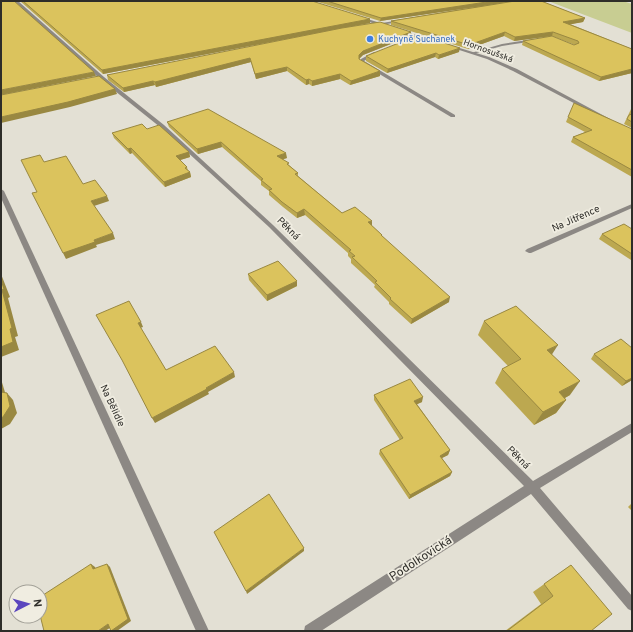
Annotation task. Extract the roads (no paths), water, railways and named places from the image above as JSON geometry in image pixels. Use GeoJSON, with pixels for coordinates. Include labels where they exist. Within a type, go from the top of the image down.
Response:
{"type":"FeatureCollection","features":[{"type":"Feature","properties":{"kind":"street","name":"Pěkná"},"geometry":{"type":"LineString","coordinates":[[16,1],[162,126],[271,226],[532,487]]}},
{"type":"Feature","properties":{"kind":"street"},"geometry":{"type":"LineString","coordinates":[[353,15],[432,40]]}},
{"type":"Feature","properties":{"kind":"street"},"geometry":{"type":"LineString","coordinates":[[367,26],[402,20]]}},
{"type":"Feature","properties":{"kind":"street"},"geometry":{"type":"LineString","coordinates":[[412,39],[419,36]]}},
{"type":"Feature","properties":{"kind":"street"},"geometry":{"type":"LineString","coordinates":[[473,53],[502,45],[538,39]]}},
{"type":"Feature","properties":{"kind":"street","name":"Hornosušská"},"geometry":{"type":"LineString","coordinates":[[446,45],[473,53],[516,70],[611,120]]}},
{"type":"Feature","properties":{"kind":"street"},"geometry":{"type":"LineString","coordinates":[[381,51],[365,57],[362,62],[453,116]]}},
{"type":"Feature","properties":{"kind":"street"},"geometry":{"type":"LineString","coordinates":[[94,80],[106,78]]}},
{"type":"Feature","properties":{"kind":"street","name":"Na Bělidle"},"geometry":{"type":"LineString","coordinates":[[1,191],[203,631]]}},
{"type":"Feature","properties":{"kind":"street","name":"Na Jitřence"},"geometry":{"type":"LineString","coordinates":[[529,251],[632,206]]}},
{"type":"Feature","properties":{"kind":"street","name":"Podolkovická"},"geometry":{"type":"LineString","coordinates":[[310,631],[532,487],[632,426]]}},
{"type":"Feature","properties":{"kind":"street"},"geometry":{"type":"LineString","coordinates":[[532,487],[632,605]]}},
{"type":"Feature","properties":{"kind":"place","name":"Kuchyně Suchanek"},"geometry":{"type":"Point","coordinates":[370,39]}}]}
